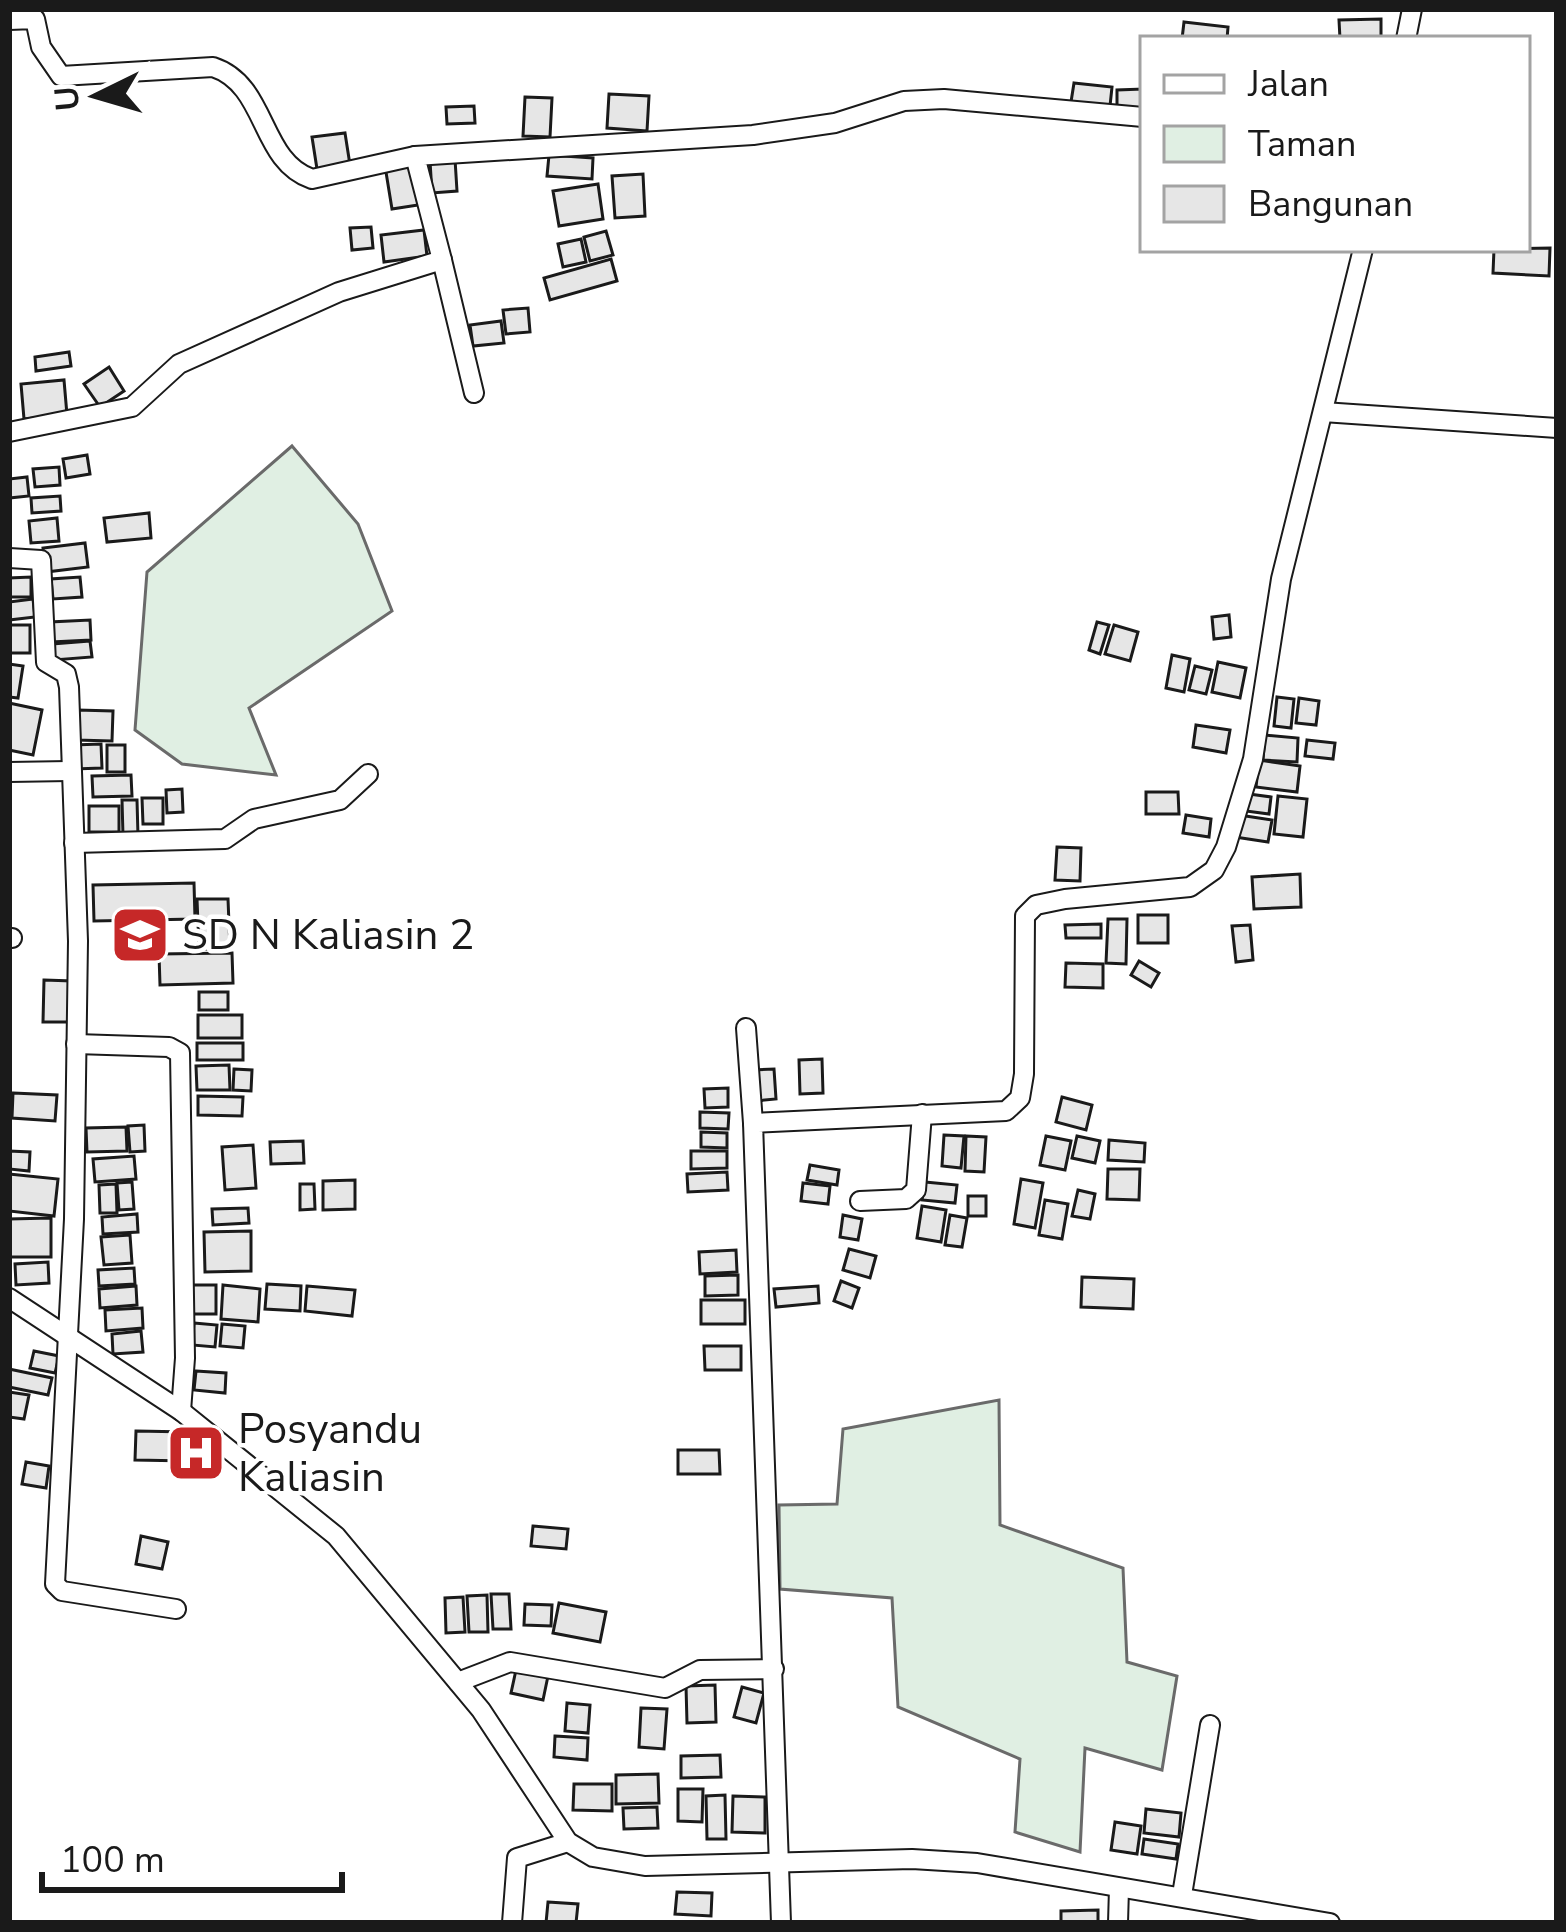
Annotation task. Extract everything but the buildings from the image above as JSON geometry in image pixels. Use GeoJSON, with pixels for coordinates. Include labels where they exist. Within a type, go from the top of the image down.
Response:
{"type":"FeatureCollection","features":[{"type":"Feature","properties":{"kind":"street"},"geometry":{"type":"LineString","coordinates":[[9,20],[35,20],[41,47],[61,76],[214,67],[230,73],[244,85],[288,167],[312,179],[340,177],[415,156],[753,135],[835,123],[904,101],[944,99],[1140,117]]}},
{"type":"Feature","properties":{"kind":"street"},"geometry":{"type":"LineString","coordinates":[[415,156],[474,393]]}},
{"type":"Feature","properties":{"kind":"street"},"geometry":{"type":"LineString","coordinates":[[753,1123],[1006,1111],[1020,1098],[1024,916],[1036,905],[1190,887],[1214,870],[1253,759],[1281,579],[1362,252]]}},
{"type":"Feature","properties":{"kind":"street"},"geometry":{"type":"LineString","coordinates":[[9,432],[132,407],[179,364],[339,292],[442,260]]}},
{"type":"Feature","properties":{"kind":"street"},"geometry":{"type":"LineString","coordinates":[[1323,412],[1557,428]]}},
{"type":"Feature","properties":{"kind":"street"},"geometry":{"type":"LineString","coordinates":[[9,558],[41,560],[46,662],[66,674],[69,687],[76,1044],[71,1340],[56,1584],[62,1591],[176,1609]]}},
{"type":"Feature","properties":{"kind":"street"},"geometry":{"type":"LineString","coordinates":[[9,772],[69,771]]}},
{"type":"Feature","properties":{"kind":"street"},"geometry":{"type":"LineString","coordinates":[[74,843],[225,839],[254,819],[340,800],[368,774]]}},
{"type":"Feature","properties":{"kind":"street"},"geometry":{"type":"LineString","coordinates":[[746,1028],[781,1923]]}},
{"type":"Feature","properties":{"kind":"street"},"geometry":{"type":"LineString","coordinates":[[76,1044],[169,1047],[180,1053],[181,1411]]}},
{"type":"Feature","properties":{"kind":"street"},"geometry":{"type":"LineString","coordinates":[[860,1201],[906,1199],[916,1190],[922,1114]]}},
{"type":"Feature","properties":{"kind":"street"},"geometry":{"type":"LineString","coordinates":[[9,1298],[181,1411],[336,1537],[458,1682],[568,1842],[616,1863],[976,1863],[1330,1923]]}},
{"type":"Feature","properties":{"kind":"street"},"geometry":{"type":"LineString","coordinates":[[458,1682],[510,1662],[665,1688],[700,1670],[774,1669]]}},
{"type":"Feature","properties":{"kind":"street"},"geometry":{"type":"LineString","coordinates":[[1182,1895],[1210,1725]]}},
{"type":"Feature","properties":{"kind":"street"},"geometry":{"type":"LineString","coordinates":[[512,1923],[517,1858],[568,1842]]}},
{"type":"Feature","properties":{"kind":"street"},"geometry":{"type":"LineString","coordinates":[[1118,1923],[1119,1888]]}},
{"type":"Feature","properties":{"kind":"green space"},"geometry":{"type":"Polygon","coordinates":[[[292,446],[358,524],[392,611],[249,708],[276,775],[182,764],[135,730],[147,572],[292,446]]]}},
{"type":"Feature","properties":{"kind":"green space"},"geometry":{"type":"Polygon","coordinates":[[[999,1400],[1000,1525],[1123,1568],[1127,1662],[1177,1676],[1162,1770],[1085,1748],[1080,1852],[1015,1832],[1020,1759],[898,1707],[892,1598],[780,1589],[779,1505],[837,1504],[843,1429],[999,1400]]]}},
{"type":"Feature","properties":{"kind":"place","name":"SD N Kaliasin 2"},"geometry":{"type":"Point","coordinates":[140,935]}},
{"type":"Feature","properties":{"kind":"place","name":"Posyandu Kaliasin"},"geometry":{"type":"Point","coordinates":[196,1453]}}]}
